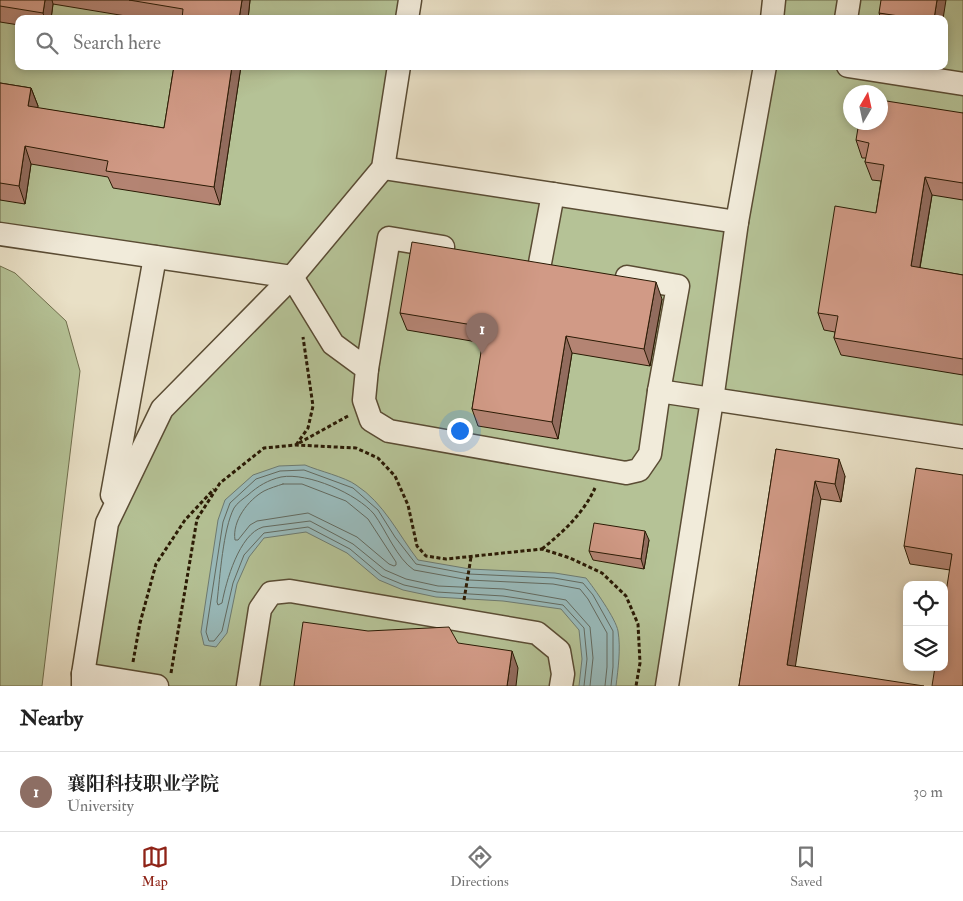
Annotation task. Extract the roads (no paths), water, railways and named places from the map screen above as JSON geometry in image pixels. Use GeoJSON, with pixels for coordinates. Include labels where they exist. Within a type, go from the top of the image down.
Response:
{"type":"FeatureCollection","features":[{"type":"Feature","properties":{"kind":"lane"},"geometry":{"type":"LineString","coordinates":[[408,15],[410,0]]}},
{"type":"Feature","properties":{"kind":"lane"},"geometry":{"type":"LineString","coordinates":[[772,15],[774,0]]}},
{"type":"Feature","properties":{"kind":"lane"},"geometry":{"type":"LineString","coordinates":[[847,15],[849,0]]}},
{"type":"Feature","properties":{"kind":"lane"},"geometry":{"type":"LineString","coordinates":[[108,523],[162,409],[292,277],[383,168],[398,70]]}},
{"type":"Feature","properties":{"kind":"lane"},"geometry":{"type":"LineString","coordinates":[[667,686],[712,400],[737,222],[764,70]]}},
{"type":"Feature","properties":{"kind":"lane"},"geometry":{"type":"LineString","coordinates":[[874,70],[963,84]]}},
{"type":"Feature","properties":{"kind":"lane"},"geometry":{"type":"LineString","coordinates":[[383,168],[737,222]]}},
{"type":"Feature","properties":{"kind":"lane"},"geometry":{"type":"LineString","coordinates":[[541,263],[553,194]]}},
{"type":"Feature","properties":{"kind":"lane"},"geometry":{"type":"LineString","coordinates":[[0,234],[292,277]]}},
{"type":"Feature","properties":{"kind":"lane"},"geometry":{"type":"LineString","coordinates":[[465,251],[389,238],[367,369],[364,400],[371,420],[389,431],[626,473],[639,470],[650,454],[678,286],[609,274]]}},
{"type":"Feature","properties":{"kind":"lane"},"geometry":{"type":"LineString","coordinates":[[155,257],[108,523],[83,680],[164,681]]}},
{"type":"Feature","properties":{"kind":"lane"},"geometry":{"type":"LineString","coordinates":[[292,277],[333,344],[367,369]]}},
{"type":"Feature","properties":{"kind":"lane"},"geometry":{"type":"LineString","coordinates":[[659,391],[963,437]]}},
{"type":"Feature","properties":{"kind":"lane"},"geometry":{"type":"LineString","coordinates":[[248,686],[260,609],[271,593],[290,591],[537,633],[559,651],[563,674],[561,686]]}},
{"type":"Feature","properties":{"kind":"water"},"geometry":{"type":"Polygon","coordinates":[[[305,465],[345,479],[366,492],[383,510],[418,560],[470,569],[555,573],[586,578],[609,612],[618,631],[619,652],[616,686],[579,686],[582,659],[579,630],[561,609],[503,601],[436,597],[403,590],[379,580],[347,553],[306,532],[264,538],[249,557],[237,584],[227,633],[216,647],[204,645],[201,632],[218,520],[225,500],[253,475],[279,466],[305,465]]]}},
{"type":"Feature","properties":{"kind":"place","name":"襄阳科技职业学院"},"geometry":{"type":"Point","coordinates":[482,354]}}]}
